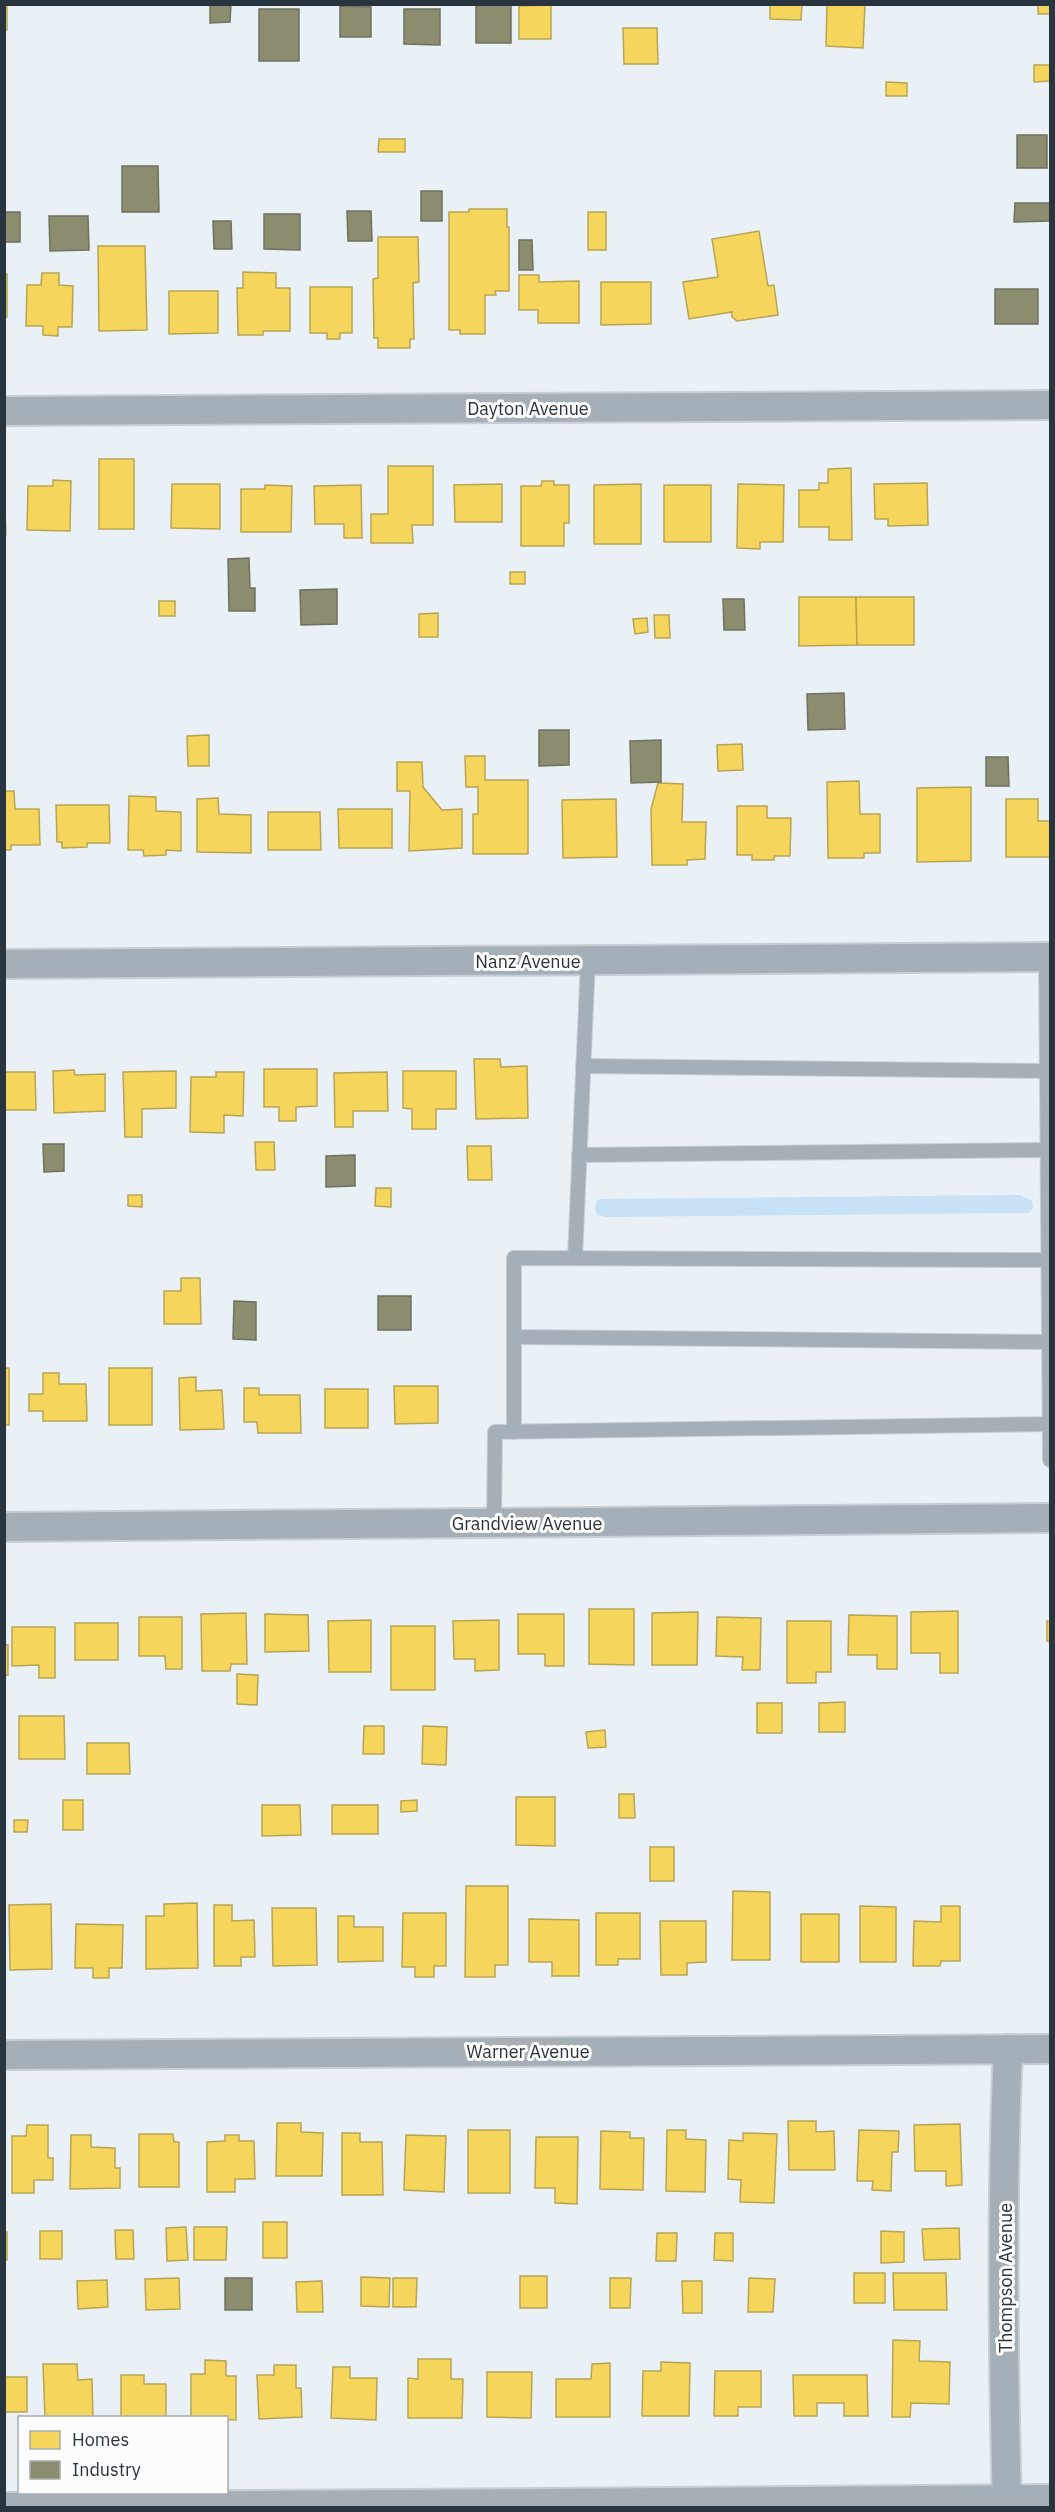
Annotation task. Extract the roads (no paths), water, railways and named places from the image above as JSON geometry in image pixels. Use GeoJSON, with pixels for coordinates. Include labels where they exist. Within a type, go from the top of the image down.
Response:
{"type":"FeatureCollection","features":[{"type":"Feature","properties":{"kind":"street","name":"Dayton Avenue"},"geometry":{"type":"LineString","coordinates":[[4,411],[1050,405]]}},
{"type":"Feature","properties":{"kind":"street","name":"Nanz Avenue"},"geometry":{"type":"LineString","coordinates":[[4,964],[1048,957]]}},
{"type":"Feature","properties":{"kind":"street","name":"Grandview Avenue"},"geometry":{"type":"LineString","coordinates":[[4,1527],[1050,1518]]}},
{"type":"Feature","properties":{"kind":"street","name":"Thompson Avenue"},"geometry":{"type":"LineString","coordinates":[[1007,2503],[1004,2414],[1005,2113],[1008,2049]]}},
{"type":"Feature","properties":{"kind":"street","name":"Warner Avenue"},"geometry":{"type":"LineString","coordinates":[[4,2055],[1050,2049]]}},
{"type":"Feature","properties":{"kind":"street"},"geometry":{"type":"LineString","coordinates":[[4,2507],[1007,2503],[1050,2499]]}},
{"type":"Feature","properties":{"kind":"lane"},"geometry":{"type":"LineString","coordinates":[[1048,957],[1050,1460]]}},
{"type":"Feature","properties":{"kind":"lane"},"geometry":{"type":"LineString","coordinates":[[575,1258],[588,960]]}},
{"type":"Feature","properties":{"kind":"lane"},"geometry":{"type":"LineString","coordinates":[[583,1066],[1049,1071]]}},
{"type":"Feature","properties":{"kind":"lane"},"geometry":{"type":"LineString","coordinates":[[579,1155],[1049,1150]]}},
{"type":"Feature","properties":{"kind":"lane"},"geometry":{"type":"LineString","coordinates":[[514,1432],[514,1258],[1049,1260]]}},
{"type":"Feature","properties":{"kind":"lane"},"geometry":{"type":"LineString","coordinates":[[514,1337],[1049,1342]]}},
{"type":"Feature","properties":{"kind":"lane"},"geometry":{"type":"LineString","coordinates":[[494,1523],[495,1432],[1050,1424]]}}]}
